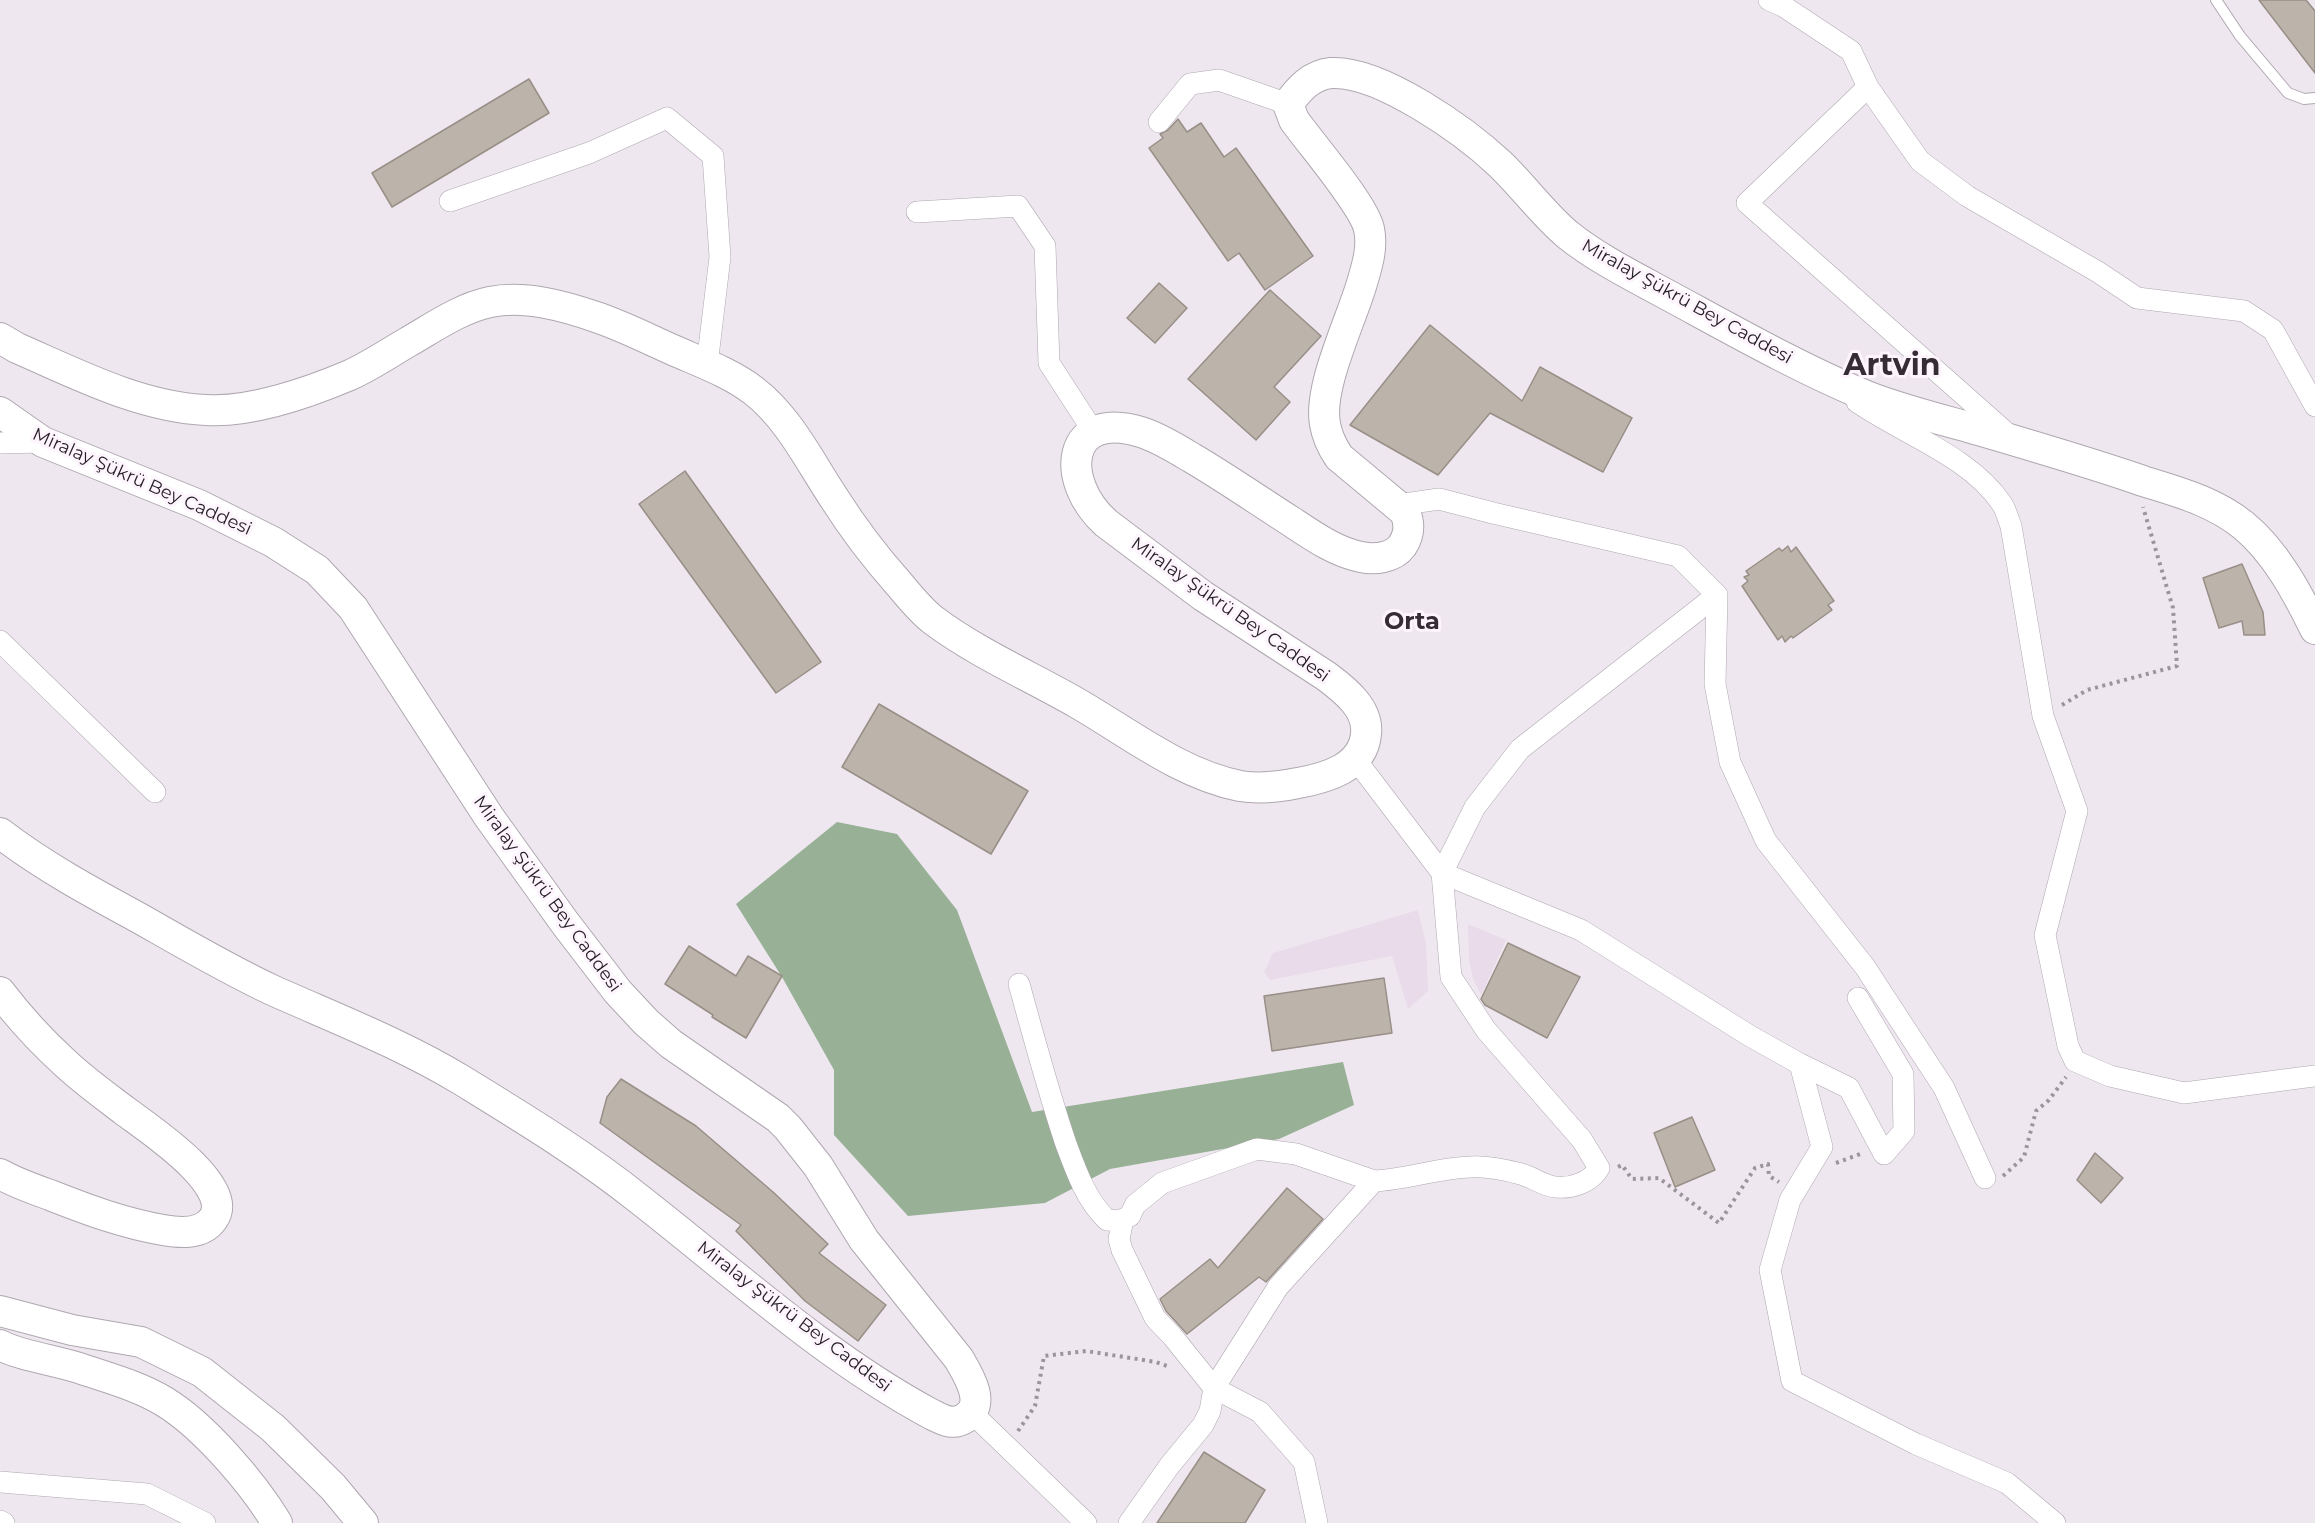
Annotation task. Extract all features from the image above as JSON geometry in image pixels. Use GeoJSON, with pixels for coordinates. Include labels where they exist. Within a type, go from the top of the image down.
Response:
{"type":"FeatureCollection","features":[{"type":"Feature","properties":{"kind":"main road","name":"Miralay Şükrü Bey Caddesi"},"geometry":{"type":"LineString","coordinates":[[1288,104],[1300,86],[1331,74],[1355,77],[1383,86],[1435,114],[1473,141],[1499,163],[1568,235],[1591,252],[1815,372],[1870,397],[2206,501],[2241,523],[2258,538],[2275,560],[2315,629]]}},
{"type":"Feature","properties":{"kind":"main road"},"geometry":{"type":"LineString","coordinates":[[1093,431],[1108,427],[1125,428],[1167,443],[1309,533],[1340,550],[1377,559],[1389,556],[1400,549],[1408,537],[1409,523],[1405,512],[1339,457],[1324,423],[1325,394],[1367,267],[1371,246],[1369,227],[1360,210],[1294,120],[1288,104]]}},
{"type":"Feature","properties":{"kind":"main road"},"geometry":{"type":"LineString","coordinates":[[0,338],[17,348],[129,394],[153,402],[207,411],[233,409],[265,402],[353,374],[453,317],[486,303],[505,300],[574,310],[629,330],[707,365],[755,392],[787,427],[856,531],[901,587],[930,618],[1163,755],[1187,767],[1240,786],[1267,788],[1312,781],[1335,773],[1356,760]]}},
{"type":"Feature","properties":{"kind":"main road","name":"Miralay Şükrü Bey Caddesi"},"geometry":{"type":"LineString","coordinates":[[0,412],[43,442],[199,505],[294,554],[317,570],[338,591],[353,608],[489,817],[618,992],[646,1022],[671,1044],[778,1118],[802,1145],[828,1181],[864,1240],[959,1359],[969,1375],[975,1396],[976,1405],[972,1413],[960,1421],[947,1421],[922,1409],[858,1369],[726,1270],[605,1174],[554,1138],[462,1081],[385,1039],[272,990],[182,943],[40,861],[0,833]]}},
{"type":"Feature","properties":{"kind":"main road","name":"Miralay Şükrü Bey Caddesi"},"geometry":{"type":"LineString","coordinates":[[1093,431],[1077,450],[1076,467],[1081,487],[1093,511],[1203,596],[1340,686],[1351,697],[1366,720],[1367,732],[1364,745],[1356,760]]}},
{"type":"Feature","properties":{"kind":"main road"},"geometry":{"type":"LineString","coordinates":[[0,992],[66,1064],[187,1160],[209,1186],[215,1198],[216,1215],[208,1226],[199,1230],[172,1232],[140,1226],[112,1219],[0,1174]]}},
{"type":"Feature","properties":{"kind":"main road"},"geometry":{"type":"LineString","coordinates":[[0,1311],[72,1330],[141,1342],[202,1372],[273,1428],[333,1487],[363,1523]]}},
{"type":"Feature","properties":{"kind":"main road"},"geometry":{"type":"LineString","coordinates":[[0,1345],[127,1384],[165,1401],[198,1425],[269,1510],[277,1523]]}},
{"type":"Feature","properties":{"kind":"street"},"geometry":{"type":"LineString","coordinates":[[1769,0],[1783,6],[1851,51],[1868,87],[1920,161],[1967,196],[2098,272],[2137,298],[2244,311],[2273,330],[2315,405]]}},
{"type":"Feature","properties":{"kind":"street"},"geometry":{"type":"LineString","coordinates":[[1159,122],[1190,84],[1220,80],[1288,104]]}},
{"type":"Feature","properties":{"kind":"street"},"geometry":{"type":"LineString","coordinates":[[1868,87],[1747,203],[2017,442]]}},
{"type":"Feature","properties":{"kind":"street"},"geometry":{"type":"LineString","coordinates":[[450,201],[589,153],[667,118],[713,156],[720,257],[707,365]]}},
{"type":"Feature","properties":{"kind":"street"},"geometry":{"type":"LineString","coordinates":[[917,212],[1018,206],[1045,246],[1049,363],[1093,431]]}},
{"type":"Feature","properties":{"kind":"street"},"geometry":{"type":"LineString","coordinates":[[1815,372],[1869,410],[1961,464],[1980,480],[2002,505],[2011,526],[2043,716],[2077,811],[2045,935],[2067,1046],[2075,1061],[2110,1076],[2184,1094],[2315,1076]]}},
{"type":"Feature","properties":{"kind":"street"},"geometry":{"type":"LineString","coordinates":[[0,443],[43,442]]}},
{"type":"Feature","properties":{"kind":"street"},"geometry":{"type":"LineString","coordinates":[[1398,505],[1439,499],[1678,556],[1717,596],[1715,684],[1730,762],[1766,841],[1865,967],[1938,1079],[1984,1178]]}},
{"type":"Feature","properties":{"kind":"street"},"geometry":{"type":"LineString","coordinates":[[1019,984],[1053,1106],[1079,1179],[1099,1213],[1107,1221],[1119,1221],[1130,1216],[1135,1205],[1162,1184],[1257,1149],[1296,1154],[1374,1180],[1386,1180],[1434,1170],[1472,1167],[1520,1174],[1554,1187],[1577,1185],[1595,1175],[1599,1168],[1582,1140],[1485,1030],[1451,976],[1442,873],[1475,807],[1520,749],[1717,596]]}},
{"type":"Feature","properties":{"kind":"street"},"geometry":{"type":"LineString","coordinates":[[0,641],[155,792]]}},
{"type":"Feature","properties":{"kind":"street"},"geometry":{"type":"LineString","coordinates":[[1356,760],[1442,873],[1581,930],[1749,1036],[1849,1088],[1884,1154],[1904,1131],[1903,1074],[1858,998]]}},
{"type":"Feature","properties":{"kind":"street"},"geometry":{"type":"LineString","coordinates":[[1800,1064],[1822,1147],[1790,1200],[1770,1270],[1792,1381],[1916,1444],[2007,1483],[2055,1523]]}},
{"type":"Feature","properties":{"kind":"street"},"geometry":{"type":"LineString","coordinates":[[1128,1523],[1170,1465],[1203,1425],[1210,1411],[1214,1388],[1278,1287],[1374,1180]]}},
{"type":"Feature","properties":{"kind":"street"},"geometry":{"type":"LineString","coordinates":[[1123,1220],[1119,1239],[1122,1250],[1155,1318],[1214,1388],[1260,1412],[1304,1462],[1317,1523]]}},
{"type":"Feature","properties":{"kind":"street"},"geometry":{"type":"LineString","coordinates":[[972,1413],[1086,1523]]}},
{"type":"Feature","properties":{"kind":"street"},"geometry":{"type":"LineString","coordinates":[[0,1482],[147,1494],[205,1523]]}},
{"type":"Feature","properties":{"kind":"lane"},"geometry":{"type":"LineString","coordinates":[[2216,0],[2240,36],[2288,93],[2304,99],[2315,98]]}},
{"type":"Feature","properties":{"kind":"path"},"geometry":{"type":"LineString","coordinates":[[2043,716],[2087,690],[2177,666],[2173,608],[2134,478]]}},
{"type":"Feature","properties":{"kind":"path"},"geometry":{"type":"LineString","coordinates":[[1984,1178],[2003,1176],[2024,1157],[2036,1111],[2059,1087],[2075,1061]]}},
{"type":"Feature","properties":{"kind":"path"},"geometry":{"type":"LineString","coordinates":[[1834,1163],[1880,1147]]}},
{"type":"Feature","properties":{"kind":"path"},"geometry":{"type":"LineString","coordinates":[[1595,1175],[1622,1165],[1632,1179],[1659,1178],[1719,1223],[1755,1168],[1768,1164],[1769,1176],[1779,1182],[1802,1181]]}},
{"type":"Feature","properties":{"kind":"path"},"geometry":{"type":"LineString","coordinates":[[1007,1446],[1035,1406],[1044,1356],[1086,1351],[1156,1362],[1174,1368]]}},
{"type":"Feature","properties":{"kind":"shaded area"},"geometry":{"type":"Polygon","coordinates":[[[1418,910],[1426,944],[1428,991],[1408,1009],[1392,956],[1270,980],[1264,972],[1273,953],[1418,910]]]}},
{"type":"Feature","properties":{"kind":"shaded area"},"geometry":{"type":"Polygon","coordinates":[[[1468,924],[1506,940],[1481,995],[1473,979],[1469,960],[1468,924]]]}},
{"type":"Feature","properties":{"kind":"green space"},"geometry":{"type":"Polygon","coordinates":[[[837,822],[897,834],[957,910],[1032,1112],[1343,1062],[1354,1105],[1279,1139],[1110,1169],[1045,1203],[908,1216],[834,1135],[834,1070],[782,977],[736,904],[837,822]]]}},
{"type":"Feature","properties":{"kind":"building"},"geometry":{"type":"Polygon","coordinates":[[[2259,0],[2306,0],[2315,11],[2315,73],[2259,0]]]}},
{"type":"Feature","properties":{"kind":"building"},"geometry":{"type":"Polygon","coordinates":[[[529,79],[549,113],[392,207],[372,173],[529,79]]]}},
{"type":"Feature","properties":{"kind":"building"},"geometry":{"type":"Polygon","coordinates":[[[1178,119],[1187,132],[1201,123],[1224,157],[1236,148],[1313,256],[1265,290],[1239,253],[1228,261],[1149,148],[1163,138],[1160,134],[1168,130],[1178,119]]]}},
{"type":"Feature","properties":{"kind":"building"},"geometry":{"type":"Polygon","coordinates":[[[1159,283],[1187,308],[1155,343],[1127,318],[1159,283]]]}},
{"type":"Feature","properties":{"kind":"building"},"geometry":{"type":"Polygon","coordinates":[[[1270,290],[1321,336],[1274,387],[1290,402],[1256,440],[1188,379],[1270,290]]]}},
{"type":"Feature","properties":{"kind":"building"},"geometry":{"type":"Polygon","coordinates":[[[1430,325],[1522,401],[1540,367],[1632,418],[1603,472],[1490,413],[1438,475],[1350,425],[1430,325]]]}},
{"type":"Feature","properties":{"kind":"building"},"geometry":{"type":"Polygon","coordinates":[[[685,471],[821,662],[776,693],[639,504],[685,471]]]}},
{"type":"Feature","properties":{"kind":"building"},"geometry":{"type":"Polygon","coordinates":[[[1788,546],[1791,552],[1796,547],[1834,601],[1828,605],[1832,610],[1785,642],[1782,636],[1778,640],[1742,586],[1748,581],[1744,577],[1749,575],[1746,571],[1779,548],[1782,551],[1788,546]]]}},
{"type":"Feature","properties":{"kind":"building"},"geometry":{"type":"Polygon","coordinates":[[[2242,564],[2263,612],[2265,635],[2244,635],[2242,621],[2219,628],[2203,578],[2242,564]]]}},
{"type":"Feature","properties":{"kind":"building"},"geometry":{"type":"Polygon","coordinates":[[[879,704],[1028,791],[991,854],[842,767],[879,704]]]}},
{"type":"Feature","properties":{"kind":"building"},"geometry":{"type":"Polygon","coordinates":[[[1508,943],[1580,977],[1547,1038],[1485,1005],[1481,999],[1508,943]]]}},
{"type":"Feature","properties":{"kind":"building"},"geometry":{"type":"Polygon","coordinates":[[[689,946],[736,976],[748,956],[782,976],[746,1038],[665,984],[689,946]]]}},
{"type":"Feature","properties":{"kind":"building"},"geometry":{"type":"Polygon","coordinates":[[[1384,978],[1392,1033],[1272,1051],[1264,996],[1384,978]]]}},
{"type":"Feature","properties":{"kind":"building"},"geometry":{"type":"Polygon","coordinates":[[[621,1079],[696,1126],[773,1192],[828,1244],[819,1253],[886,1305],[858,1341],[805,1301],[736,1231],[741,1225],[600,1123],[607,1097],[621,1079]]]}},
{"type":"Feature","properties":{"kind":"building"},"geometry":{"type":"Polygon","coordinates":[[[1692,1117],[1715,1170],[1675,1187],[1654,1133],[1692,1117]]]}},
{"type":"Feature","properties":{"kind":"building"},"geometry":{"type":"Polygon","coordinates":[[[2095,1153],[2123,1178],[2101,1203],[2077,1180],[2095,1153]]]}},
{"type":"Feature","properties":{"kind":"building"},"geometry":{"type":"Polygon","coordinates":[[[1287,1188],[1323,1219],[1266,1282],[1259,1277],[1187,1334],[1166,1311],[1160,1299],[1210,1259],[1218,1268],[1287,1188]]]}},
{"type":"Feature","properties":{"kind":"building"},"geometry":{"type":"Polygon","coordinates":[[[1204,1452],[1265,1490],[1245,1523],[1157,1523],[1204,1452]]]}},
{"type":"Feature","properties":{"kind":"district","name":"Artvin"},"geometry":{"type":"Point","coordinates":[1892,366]}},
{"type":"Feature","properties":{"kind":"district","name":"Orta"},"geometry":{"type":"Point","coordinates":[1412,622]}}]}
